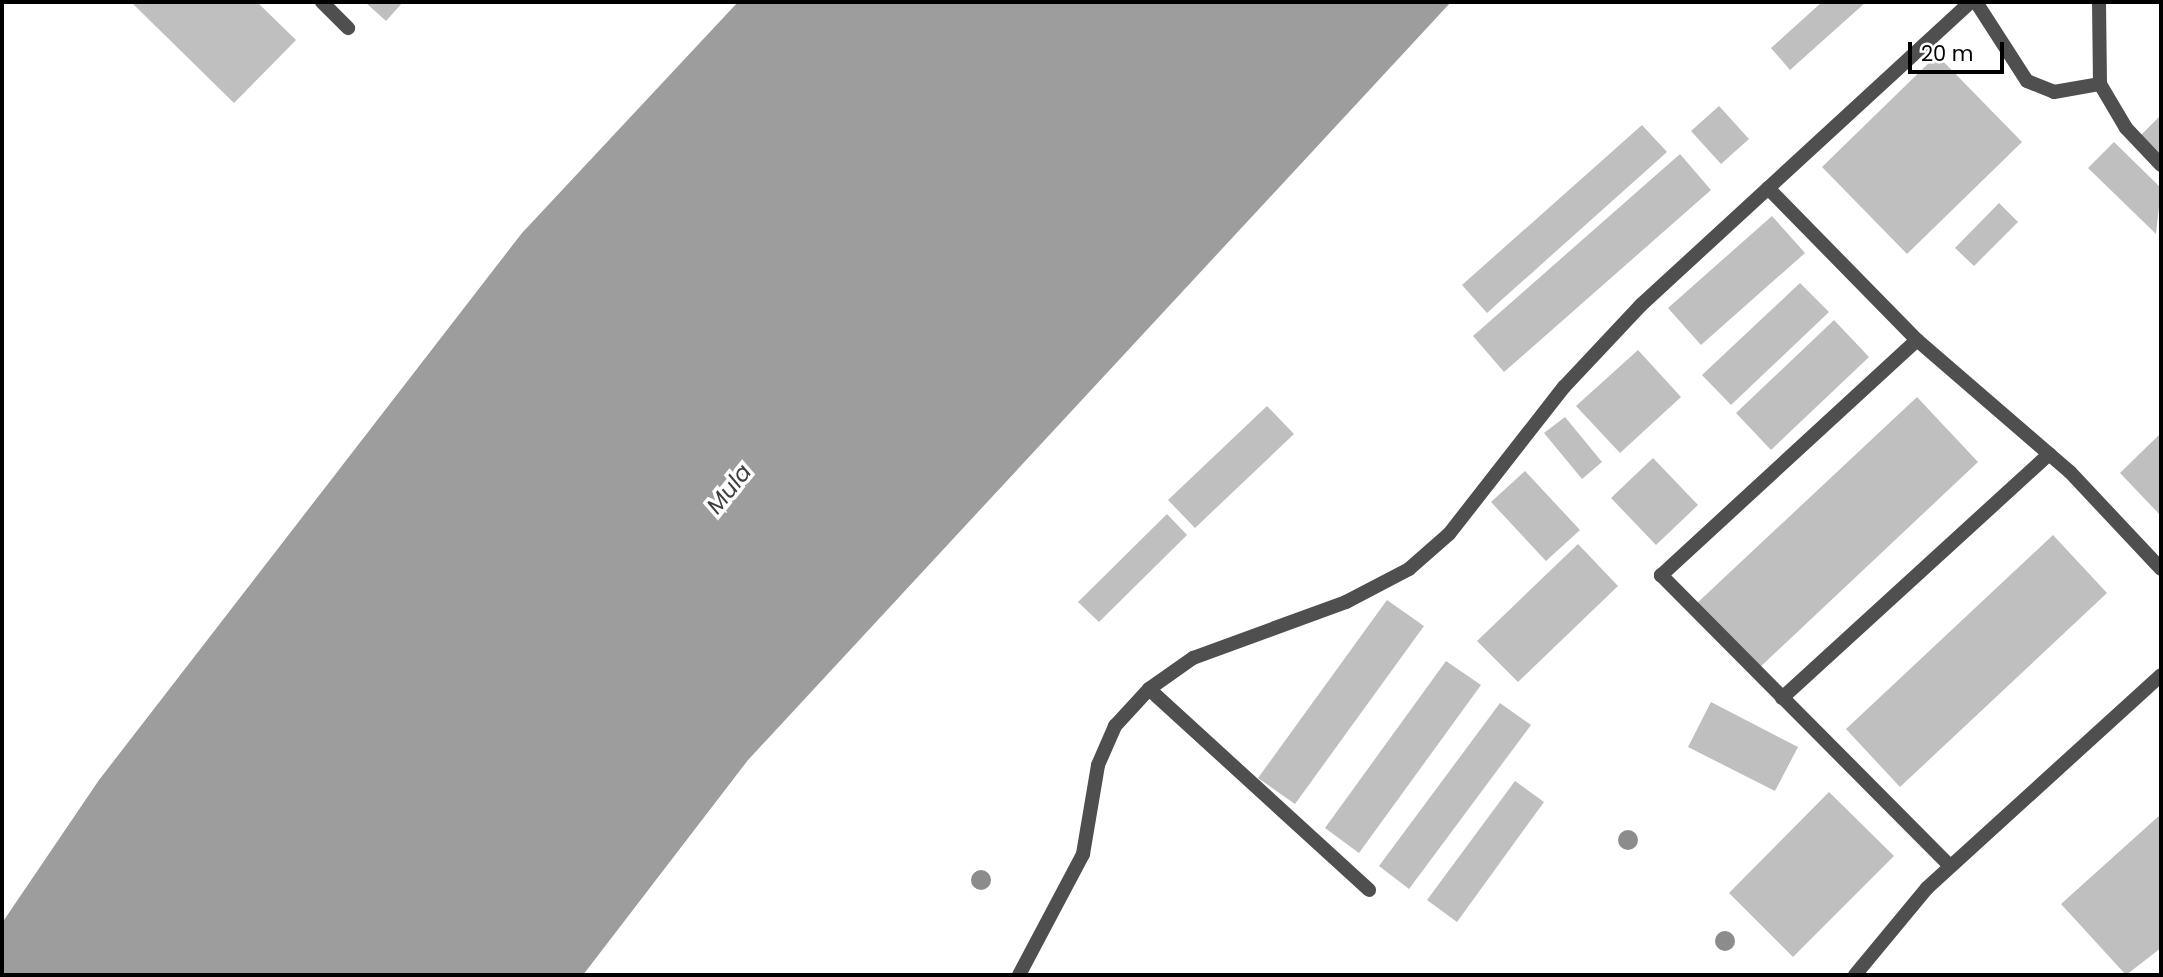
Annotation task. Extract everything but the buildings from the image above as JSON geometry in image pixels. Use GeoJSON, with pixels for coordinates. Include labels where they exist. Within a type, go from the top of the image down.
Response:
{"type":"FeatureCollection","features":[{"type":"Feature","properties":{"kind":"lane"},"geometry":{"type":"LineString","coordinates":[[322,2],[348,28]]}},
{"type":"Feature","properties":{"kind":"lane"},"geometry":{"type":"LineString","coordinates":[[1019,975],[1083,854],[1098,765],[1115,726],[1149,689],[1193,658],[1346,602],[1409,569],[1450,534],[1564,387],[1624,323],[1768,188],[1974,2],[2027,81],[2054,92],[2100,84]]}},
{"type":"Feature","properties":{"kind":"lane"},"geometry":{"type":"LineString","coordinates":[[2099,2],[2100,84],[2126,128],[2161,165]]}},
{"type":"Feature","properties":{"kind":"lane"},"geometry":{"type":"LineString","coordinates":[[1768,188],[1917,340],[2049,454],[2161,569]]}},
{"type":"Feature","properties":{"kind":"lane"},"geometry":{"type":"LineString","coordinates":[[1917,340],[1661,575],[1950,866]]}},
{"type":"Feature","properties":{"kind":"lane"},"geometry":{"type":"LineString","coordinates":[[1782,698],[2049,454]]}},
{"type":"Feature","properties":{"kind":"lane"},"geometry":{"type":"LineString","coordinates":[[1855,975],[1950,866],[2161,675]]}},
{"type":"Feature","properties":{"kind":"lane"},"geometry":{"type":"LineString","coordinates":[[1149,689],[1368,890]]}},
{"type":"Feature","properties":{"kind":"water","name":"Mula"},"geometry":{"type":"Polygon","coordinates":[[[738,2],[1451,2],[748,760],[583,975],[2,975],[2,923],[99,780],[522,233],[738,2]]]}}]}
